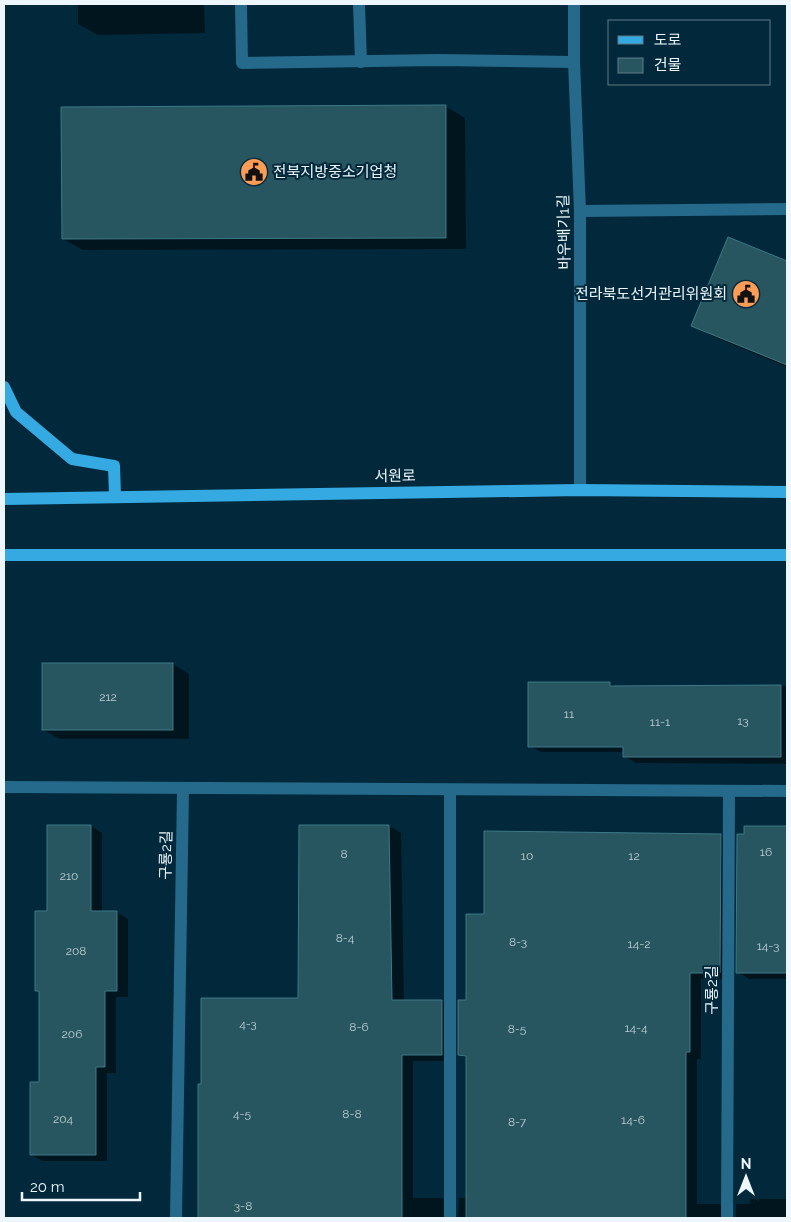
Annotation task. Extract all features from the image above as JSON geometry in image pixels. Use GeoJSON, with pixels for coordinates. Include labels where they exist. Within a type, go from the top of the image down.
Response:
{"type":"FeatureCollection","features":[{"type":"Feature","properties":{"kind":"main road"},"geometry":{"type":"LineString","coordinates":[[4,387],[16,412],[72,459],[114,466],[115,496]]}},
{"type":"Feature","properties":{"kind":"main road","name":"서원로"},"geometry":{"type":"LineString","coordinates":[[4,499],[580,490],[787,492]]}},
{"type":"Feature","properties":{"kind":"main road"},"geometry":{"type":"LineString","coordinates":[[4,555],[787,555]]}},
{"type":"Feature","properties":{"kind":"street"},"geometry":{"type":"LineString","coordinates":[[241,4],[242,64],[574,62]]}},
{"type":"Feature","properties":{"kind":"street"},"geometry":{"type":"LineString","coordinates":[[359,4],[361,62]]}},
{"type":"Feature","properties":{"kind":"street","name":"바우배기1길"},"geometry":{"type":"LineString","coordinates":[[574,4],[574,62],[580,212],[580,490]]}},
{"type":"Feature","properties":{"kind":"street"},"geometry":{"type":"LineString","coordinates":[[580,212],[787,209]]}},
{"type":"Feature","properties":{"kind":"street"},"geometry":{"type":"LineString","coordinates":[[4,787],[183,790],[787,791]]}},
{"type":"Feature","properties":{"kind":"street","name":"구룡2길"},"geometry":{"type":"LineString","coordinates":[[176,1218],[183,790]]}},
{"type":"Feature","properties":{"kind":"street"},"geometry":{"type":"LineString","coordinates":[[450,790],[450,1218]]}},
{"type":"Feature","properties":{"kind":"street","name":"구룡2길"},"geometry":{"type":"LineString","coordinates":[[728,1218],[729,791]]}},
{"type":"Feature","properties":{"kind":"building","name":"전북지방중소기업청"},"geometry":{"type":"Polygon","coordinates":[[[446,105],[446,238],[62,239],[61,107],[446,105]]]}},
{"type":"Feature","properties":{"kind":"building","name":"전라북도선거관리위원회"},"geometry":{"type":"Polygon","coordinates":[[[728,237],[787,261],[787,365],[691,326],[728,237]]]}},
{"type":"Feature","properties":{"kind":"building"},"geometry":{"type":"Polygon","coordinates":[[[42,663],[173,663],[173,730],[42,730],[42,663]]]}},
{"type":"Feature","properties":{"kind":"building"},"geometry":{"type":"Polygon","coordinates":[[[528,682],[610,682],[610,686],[781,685],[781,757],[623,757],[623,747],[528,747],[528,682]]]}},
{"type":"Feature","properties":{"kind":"building"},"geometry":{"type":"Polygon","coordinates":[[[47,825],[91,825],[91,911],[117,911],[117,991],[105,991],[105,1067],[96,1067],[96,1155],[30,1155],[30,1082],[39,1082],[39,991],[35,991],[35,911],[47,911],[47,825]]]}},
{"type":"Feature","properties":{"kind":"building"},"geometry":{"type":"Polygon","coordinates":[[[299,825],[389,825],[392,1000],[442,1000],[442,1055],[402,1055],[402,1218],[198,1218],[198,1084],[201,1084],[201,998],[298,998],[299,825]]]}},
{"type":"Feature","properties":{"kind":"building"},"geometry":{"type":"Polygon","coordinates":[[[744,826],[787,826],[787,973],[736,973],[737,834],[744,834],[744,826]]]}},
{"type":"Feature","properties":{"kind":"building"},"geometry":{"type":"Polygon","coordinates":[[[484,831],[721,834],[720,973],[690,973],[690,1052],[686,1052],[686,1218],[466,1218],[466,1056],[458,1055],[458,1000],[466,1000],[466,914],[484,914],[484,831]]]}},
{"type":"Feature","properties":{"kind":"place","name":"전북지방중소기업청"},"geometry":{"type":"Point","coordinates":[254,172]}},
{"type":"Feature","properties":{"kind":"place","name":"전라북도선거관리위원회"},"geometry":{"type":"Point","coordinates":[746,294]}}]}
